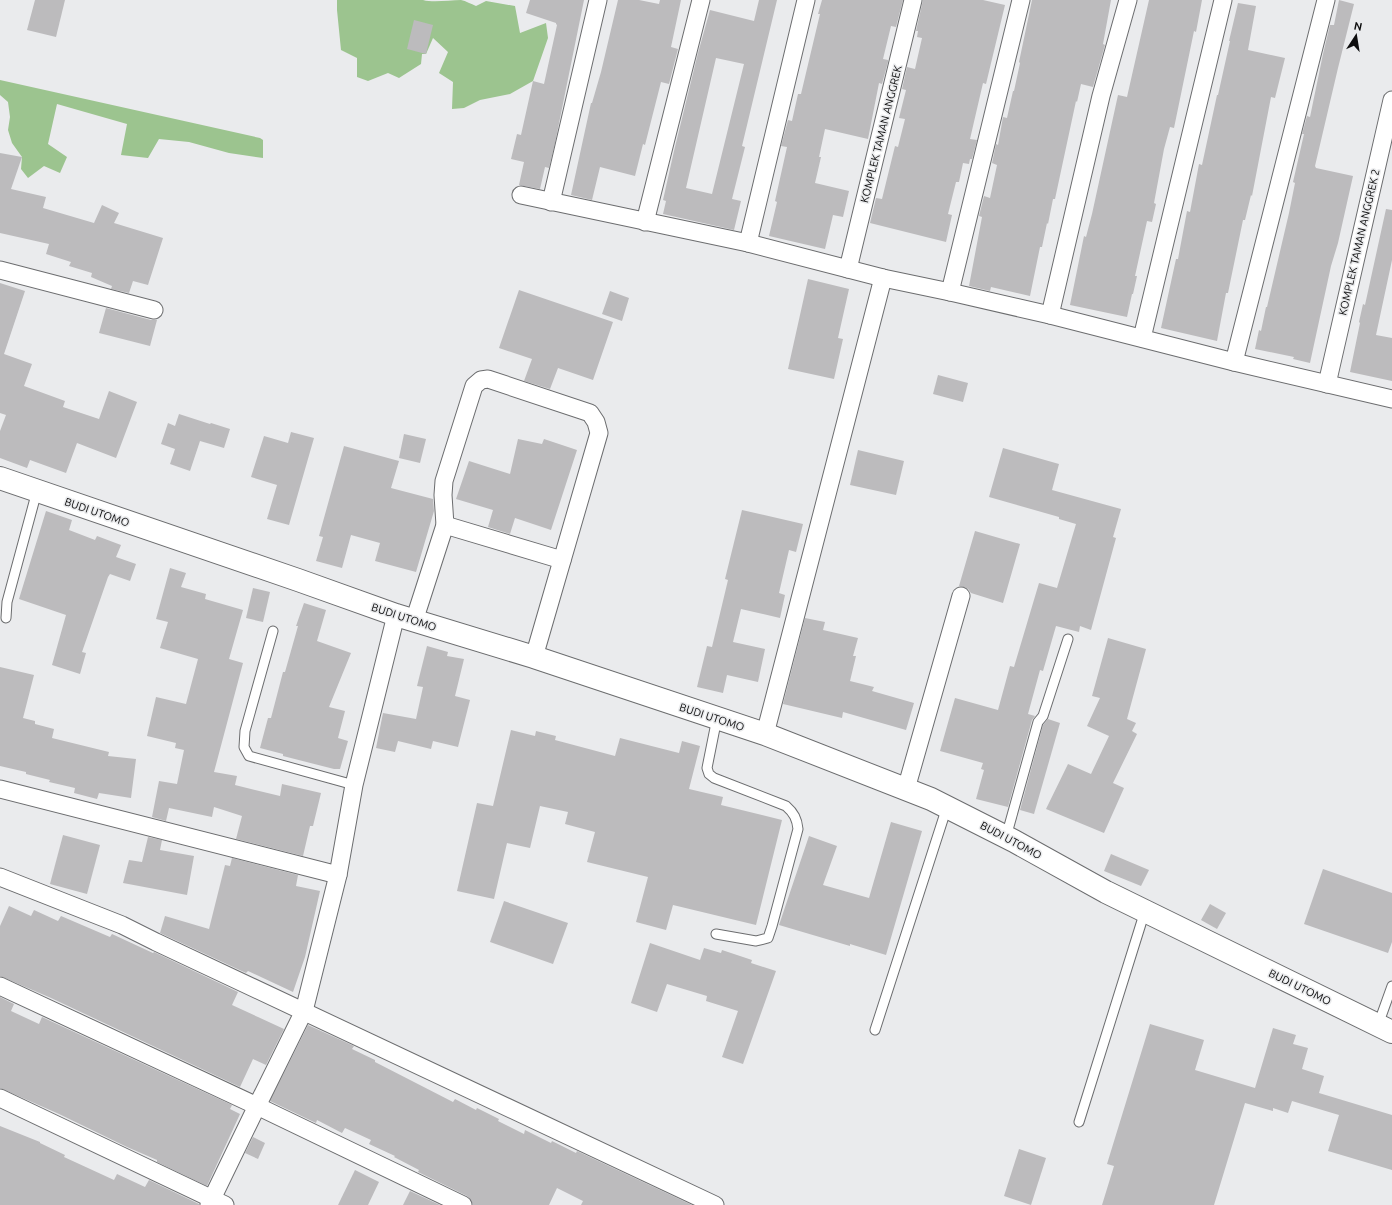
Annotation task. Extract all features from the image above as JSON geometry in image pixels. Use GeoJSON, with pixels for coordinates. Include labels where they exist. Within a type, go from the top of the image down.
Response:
{"type":"FeatureCollection","features":[{"type":"Feature","properties":{"kind":"street"},"geometry":{"type":"LineString","coordinates":[[551,202],[598,0]]}},
{"type":"Feature","properties":{"kind":"street"},"geometry":{"type":"LineString","coordinates":[[645,222],[701,0]]}},
{"type":"Feature","properties":{"kind":"street"},"geometry":{"type":"LineString","coordinates":[[748,243],[806,0]]}},
{"type":"Feature","properties":{"kind":"street","name":"KOMPLEK TAMAN ANGGREK"},"geometry":{"type":"LineString","coordinates":[[848,269],[914,0]]}},
{"type":"Feature","properties":{"kind":"street"},"geometry":{"type":"LineString","coordinates":[[950,292],[1021,0]]}},
{"type":"Feature","properties":{"kind":"street"},"geometry":{"type":"LineString","coordinates":[[1050,315],[1102,96],[1128,0]]}},
{"type":"Feature","properties":{"kind":"street"},"geometry":{"type":"LineString","coordinates":[[1142,338],[1223,0]]}},
{"type":"Feature","properties":{"kind":"street"},"geometry":{"type":"LineString","coordinates":[[1234,362],[1326,0]]}},
{"type":"Feature","properties":{"kind":"street","name":"KOMPLEK TAMAN ANGGREK 2"},"geometry":{"type":"LineString","coordinates":[[1327,384],[1392,100]]}},
{"type":"Feature","properties":{"kind":"street"},"geometry":{"type":"LineString","coordinates":[[520,195],[748,243],[883,278],[1050,315],[1234,362],[1392,400]]}},
{"type":"Feature","properties":{"kind":"street"},"geometry":{"type":"LineString","coordinates":[[0,270],[154,310]]}},
{"type":"Feature","properties":{"kind":"street"},"geometry":{"type":"LineString","coordinates":[[765,734],[883,278]]}},
{"type":"Feature","properties":{"kind":"street"},"geometry":{"type":"LineString","coordinates":[[0,1098],[215,1203],[256,1106],[304,1012],[338,875],[354,785],[405,618],[445,525],[443,495],[444,481],[474,386],[481,380],[488,379],[590,413],[596,422],[599,433],[534,657]]}},
{"type":"Feature","properties":{"kind":"street","name":"BUDI UTOMO"},"geometry":{"type":"LineString","coordinates":[[0,478],[405,618],[534,657],[765,734],[906,789],[931,799],[1006,837],[1106,892],[1385,1029]]}},
{"type":"Feature","properties":{"kind":"street"},"geometry":{"type":"LineString","coordinates":[[445,525],[562,560]]}},
{"type":"Feature","properties":{"kind":"street"},"geometry":{"type":"LineString","coordinates":[[906,789],[962,596]]}},
{"type":"Feature","properties":{"kind":"street"},"geometry":{"type":"LineString","coordinates":[[0,789],[338,875]]}},
{"type":"Feature","properties":{"kind":"street"},"geometry":{"type":"LineString","coordinates":[[0,877],[122,925],[715,1205]]}},
{"type":"Feature","properties":{"kind":"street"},"geometry":{"type":"LineString","coordinates":[[0,986],[463,1205]]}},
{"type":"Feature","properties":{"kind":"lane"},"geometry":{"type":"LineString","coordinates":[[6,618],[7,602],[37,491]]}},
{"type":"Feature","properties":{"kind":"lane"},"geometry":{"type":"LineString","coordinates":[[274,631],[245,731],[244,747],[249,756],[354,785]]}},
{"type":"Feature","properties":{"kind":"lane"},"geometry":{"type":"LineString","coordinates":[[1006,837],[1038,722],[1043,716],[1068,639]]}},
{"type":"Feature","properties":{"kind":"lane"},"geometry":{"type":"LineString","coordinates":[[716,934],[756,941],[768,938],[798,829],[797,820],[786,806],[714,778],[709,774],[707,768],[717,718]]}},
{"type":"Feature","properties":{"kind":"lane"},"geometry":{"type":"LineString","coordinates":[[875,1030],[947,807]]}},
{"type":"Feature","properties":{"kind":"lane"},"geometry":{"type":"LineString","coordinates":[[1079,1122],[1145,911]]}},
{"type":"Feature","properties":{"kind":"lane"},"geometry":{"type":"LineString","coordinates":[[1385,1029],[1392,986]]}},
{"type":"Feature","properties":{"kind":"green space"},"geometry":{"type":"Polygon","coordinates":[[[337,0],[461,0],[476,6],[486,1],[515,6],[520,33],[546,23],[548,38],[533,81],[510,94],[480,100],[464,108],[452,109],[453,82],[439,73],[448,52],[433,38],[426,54],[422,54],[421,64],[399,78],[388,73],[368,81],[357,77],[357,58],[341,50],[337,0]]]}},
{"type":"Feature","properties":{"kind":"green space"},"geometry":{"type":"Polygon","coordinates":[[[0,80],[260,138],[263,140],[263,158],[229,153],[189,142],[159,139],[148,158],[121,155],[127,124],[57,104],[48,144],[67,157],[60,173],[44,166],[28,178],[21,169],[22,157],[12,143],[8,130],[10,117],[8,102],[0,95],[0,80]]]}},
{"type":"Feature","properties":{"kind":"building"},"geometry":{"type":"Polygon","coordinates":[[[35,0],[65,0],[56,37],[27,30],[35,0]]]}},
{"type":"Feature","properties":{"kind":"building"},"geometry":{"type":"Polygon","coordinates":[[[530,0],[584,0],[555,143],[549,168],[545,167],[540,189],[519,185],[524,162],[511,159],[517,134],[521,135],[533,81],[544,84],[557,25],[556,23],[526,13],[530,0]]]}},
{"type":"Feature","properties":{"kind":"building"},"geometry":{"type":"Polygon","coordinates":[[[618,0],[639,0],[659,4],[660,0],[681,0],[671,47],[678,49],[669,84],[661,82],[645,145],[643,144],[635,176],[600,167],[592,200],[571,195],[591,103],[601,72],[618,0]]]}},
{"type":"Feature","properties":{"kind":"building"},"geometry":{"type":"Polygon","coordinates":[[[759,0],[777,0],[742,146],[745,147],[732,199],[741,201],[734,230],[663,214],[666,201],[663,200],[674,151],[710,10],[754,21],[759,0]],[[716,58],[686,188],[712,194],[744,64],[716,58]]]}},
{"type":"Feature","properties":{"kind":"building"},"geometry":{"type":"Polygon","coordinates":[[[822,0],[903,0],[896,27],[891,26],[883,59],[888,60],[888,62],[882,84],[879,83],[868,139],[825,129],[815,183],[849,191],[843,217],[833,215],[825,249],[769,236],[787,147],[781,146],[788,120],[792,121],[798,94],[801,94],[822,0]]]}},
{"type":"Feature","properties":{"kind":"building"},"geometry":{"type":"Polygon","coordinates":[[[923,0],[983,0],[1005,5],[986,84],[983,83],[970,139],[977,140],[972,159],[970,159],[969,164],[963,163],[959,182],[956,182],[948,214],[952,215],[946,242],[870,223],[876,198],[882,199],[895,146],[898,147],[905,119],[899,118],[906,90],[902,89],[907,67],[915,69],[922,38],[917,37],[918,31],[916,31],[923,0]]]}},
{"type":"Feature","properties":{"kind":"building"},"geometry":{"type":"Polygon","coordinates":[[[1032,0],[1111,0],[1103,44],[1105,45],[1093,87],[1081,84],[1077,102],[1076,101],[1055,199],[1053,199],[1042,247],[1040,247],[1030,296],[991,287],[990,291],[969,286],[982,217],[979,216],[984,196],[990,198],[997,165],[992,163],[996,144],[998,145],[1003,117],[1007,118],[1014,91],[1032,0]]]}},
{"type":"Feature","properties":{"kind":"building"},"geometry":{"type":"Polygon","coordinates":[[[1149,0],[1202,0],[1174,128],[1170,127],[1164,149],[1154,203],[1156,204],[1152,222],[1147,221],[1135,276],[1137,276],[1127,317],[1070,305],[1084,236],[1086,237],[1092,214],[1118,95],[1127,97],[1149,0]]]}},
{"type":"Feature","properties":{"kind":"building"},"geometry":{"type":"Polygon","coordinates":[[[1339,0],[1354,4],[1315,166],[1316,168],[1353,176],[1338,243],[1331,266],[1310,363],[1293,359],[1294,357],[1255,349],[1259,330],[1261,331],[1267,307],[1289,213],[1295,183],[1293,182],[1304,134],[1302,134],[1307,116],[1310,117],[1330,25],[1334,25],[1339,0]]]}},
{"type":"Feature","properties":{"kind":"building"},"geometry":{"type":"Polygon","coordinates":[[[1238,3],[1256,6],[1248,50],[1285,58],[1275,98],[1271,97],[1252,196],[1251,195],[1245,220],[1243,220],[1228,293],[1226,293],[1217,341],[1161,328],[1176,259],[1178,259],[1187,211],[1190,212],[1199,164],[1202,165],[1238,3]]]}},
{"type":"Feature","properties":{"kind":"building"},"geometry":{"type":"Polygon","coordinates":[[[414,20],[433,25],[426,54],[407,49],[414,20]]]}},
{"type":"Feature","properties":{"kind":"building"},"geometry":{"type":"Polygon","coordinates":[[[0,153],[22,157],[11,189],[46,197],[43,208],[94,223],[102,205],[119,213],[114,223],[163,238],[148,285],[133,281],[129,293],[111,289],[112,286],[91,277],[92,273],[69,266],[71,262],[46,254],[49,244],[0,233],[0,153]]]}},
{"type":"Feature","properties":{"kind":"building"},"geometry":{"type":"Polygon","coordinates":[[[1386,209],[1392,210],[1392,260],[1376,335],[1392,338],[1392,381],[1350,372],[1359,322],[1363,304],[1365,305],[1386,209]]]}},
{"type":"Feature","properties":{"kind":"building"},"geometry":{"type":"Polygon","coordinates":[[[808,279],[849,289],[838,338],[843,339],[834,379],[788,369],[808,279]]]}},
{"type":"Feature","properties":{"kind":"building"},"geometry":{"type":"Polygon","coordinates":[[[0,283],[25,291],[4,354],[32,364],[24,386],[65,401],[63,407],[99,419],[109,391],[137,402],[116,458],[77,443],[66,473],[30,460],[27,468],[0,458],[0,431],[6,415],[0,413],[0,283]]]}},
{"type":"Feature","properties":{"kind":"building"},"geometry":{"type":"Polygon","coordinates":[[[519,290],[613,322],[593,380],[558,368],[550,389],[524,381],[532,359],[499,348],[519,290]]]}},
{"type":"Feature","properties":{"kind":"building"},"geometry":{"type":"Polygon","coordinates":[[[610,291],[629,298],[622,321],[602,314],[610,291]]]}},
{"type":"Feature","properties":{"kind":"building"},"geometry":{"type":"Polygon","coordinates":[[[106,308],[151,320],[157,320],[150,346],[99,333],[106,308]]]}},
{"type":"Feature","properties":{"kind":"building"},"geometry":{"type":"Polygon","coordinates":[[[938,375],[968,383],[963,402],[933,394],[938,375]]]}},
{"type":"Feature","properties":{"kind":"building"},"geometry":{"type":"Polygon","coordinates":[[[179,414],[230,429],[224,448],[200,441],[190,471],[170,464],[175,449],[161,444],[168,423],[175,426],[179,414]]]}},
{"type":"Feature","properties":{"kind":"building"},"geometry":{"type":"Polygon","coordinates":[[[291,432],[314,438],[289,525],[267,519],[277,485],[251,477],[264,436],[288,443],[291,432]]]}},
{"type":"Feature","properties":{"kind":"building"},"geometry":{"type":"Polygon","coordinates":[[[404,434],[426,439],[420,463],[399,458],[404,434]]]}},
{"type":"Feature","properties":{"kind":"building"},"geometry":{"type":"Polygon","coordinates":[[[518,439],[542,444],[544,439],[577,450],[551,530],[515,518],[510,534],[488,527],[493,510],[456,499],[469,461],[510,474],[518,439]]]}},
{"type":"Feature","properties":{"kind":"building"},"geometry":{"type":"Polygon","coordinates":[[[344,446],[399,461],[391,488],[433,499],[434,511],[416,572],[375,561],[380,543],[351,535],[342,568],[316,561],[323,537],[319,536],[344,446]]]}},
{"type":"Feature","properties":{"kind":"building"},"geometry":{"type":"Polygon","coordinates":[[[1003,448],[1059,464],[1052,490],[1121,509],[1113,537],[1116,538],[1091,630],[1080,626],[1079,632],[1056,626],[1043,671],[1040,670],[1028,714],[1035,716],[1032,720],[1008,807],[976,799],[984,770],[981,769],[983,763],[940,751],[955,698],[998,710],[1010,666],[1014,667],[1039,583],[1057,588],[1076,524],[1059,519],[1059,517],[989,497],[1003,448]]]}},
{"type":"Feature","properties":{"kind":"building"},"geometry":{"type":"Polygon","coordinates":[[[858,450],[904,461],[896,495],[850,485],[858,450]]]}},
{"type":"Feature","properties":{"kind":"building"},"geometry":{"type":"Polygon","coordinates":[[[742,510],[803,524],[796,552],[789,550],[779,593],[785,595],[780,618],[741,609],[733,642],[765,649],[758,682],[727,675],[723,693],[697,687],[707,646],[712,647],[728,580],[725,579],[742,510]]]}},
{"type":"Feature","properties":{"kind":"building"},"geometry":{"type":"Polygon","coordinates":[[[46,511],[72,520],[69,530],[95,540],[97,536],[121,545],[116,557],[136,564],[130,581],[110,574],[108,577],[82,652],[86,653],[80,674],[52,665],[66,615],[19,599],[46,511]]]}},
{"type":"Feature","properties":{"kind":"building"},"geometry":{"type":"Polygon","coordinates":[[[975,531],[1020,544],[1003,603],[971,593],[968,589],[959,586],[975,531]]]}},
{"type":"Feature","properties":{"kind":"building"},"geometry":{"type":"Polygon","coordinates":[[[170,568],[186,573],[181,587],[206,594],[205,599],[243,610],[229,659],[243,663],[214,772],[237,776],[235,785],[280,796],[282,784],[321,793],[313,826],[310,826],[303,856],[236,839],[242,816],[214,807],[212,817],[169,808],[166,821],[152,817],[159,781],[177,784],[184,750],[175,748],[176,743],[147,736],[156,697],[186,704],[198,659],[160,648],[168,622],[156,619],[170,568]]]}},
{"type":"Feature","properties":{"kind":"building"},"geometry":{"type":"Polygon","coordinates":[[[253,588],[270,592],[263,622],[246,618],[253,588]]]}},
{"type":"Feature","properties":{"kind":"building"},"geometry":{"type":"Polygon","coordinates":[[[304,603],[326,610],[317,641],[351,653],[329,707],[345,711],[338,738],[348,741],[340,769],[334,769],[283,756],[283,754],[260,748],[268,718],[271,718],[283,672],[285,672],[298,626],[296,626],[304,603]]]}},
{"type":"Feature","properties":{"kind":"building"},"geometry":{"type":"Polygon","coordinates":[[[805,618],[825,622],[823,630],[858,638],[853,656],[856,656],[850,681],[874,687],[872,691],[914,703],[906,730],[843,712],[842,718],[783,704],[805,618]]]}},
{"type":"Feature","properties":{"kind":"building"},"geometry":{"type":"Polygon","coordinates":[[[1108,638],[1146,649],[1127,719],[1136,723],[1132,731],[1137,734],[1113,783],[1124,788],[1104,833],[1046,809],[1068,764],[1091,774],[1109,736],[1087,726],[1100,698],[1092,696],[1108,638]]]}},
{"type":"Feature","properties":{"kind":"building"},"geometry":{"type":"Polygon","coordinates":[[[427,646],[448,652],[447,656],[464,659],[455,696],[470,700],[458,747],[433,741],[431,749],[398,741],[395,752],[376,748],[383,713],[416,719],[423,687],[417,686],[427,646]]]}},
{"type":"Feature","properties":{"kind":"building"},"geometry":{"type":"Polygon","coordinates":[[[0,667],[34,675],[23,718],[35,721],[35,724],[54,729],[52,738],[109,752],[108,756],[136,759],[131,798],[99,793],[97,799],[74,793],[75,788],[49,782],[50,780],[26,774],[26,772],[0,766],[0,667]]]}},
{"type":"Feature","properties":{"kind":"building"},"geometry":{"type":"Polygon","coordinates":[[[1048,719],[1060,723],[1034,814],[1020,810],[1043,725],[1048,719]]]}},
{"type":"Feature","properties":{"kind":"building"},"geometry":{"type":"Polygon","coordinates":[[[511,730],[535,736],[536,731],[556,736],[555,740],[615,756],[620,738],[679,753],[682,741],[700,746],[689,789],[723,797],[721,805],[782,820],[756,925],[673,905],[666,930],[636,922],[648,877],[587,862],[595,832],[565,824],[568,812],[540,806],[530,848],[507,843],[494,899],[457,891],[477,803],[493,806],[511,730]]]}},
{"type":"Feature","properties":{"kind":"building"},"geometry":{"type":"Polygon","coordinates":[[[891,822],[922,831],[886,955],[779,925],[809,836],[837,846],[823,885],[869,898],[891,822]]]}},
{"type":"Feature","properties":{"kind":"building"},"geometry":{"type":"Polygon","coordinates":[[[63,835],[100,845],[87,894],[50,884],[63,835]]]}},
{"type":"Feature","properties":{"kind":"building"},"geometry":{"type":"Polygon","coordinates":[[[148,837],[162,840],[160,850],[194,856],[187,895],[123,883],[129,860],[142,862],[148,837]]]}},
{"type":"Feature","properties":{"kind":"building"},"geometry":{"type":"Polygon","coordinates":[[[1111,854],[1149,870],[1141,886],[1104,871],[1111,854]]]}},
{"type":"Feature","properties":{"kind":"building"},"geometry":{"type":"Polygon","coordinates":[[[232,858],[298,875],[296,886],[320,891],[305,957],[293,992],[248,971],[246,973],[160,933],[165,916],[209,929],[225,865],[230,866],[232,858]]]}},
{"type":"Feature","properties":{"kind":"building"},"geometry":{"type":"Polygon","coordinates":[[[1323,869],[1392,893],[1392,942],[1388,953],[1304,924],[1323,869]]]}},
{"type":"Feature","properties":{"kind":"building"},"geometry":{"type":"Polygon","coordinates":[[[504,901],[568,923],[553,964],[490,942],[504,901]]]}},
{"type":"Feature","properties":{"kind":"building"},"geometry":{"type":"Polygon","coordinates":[[[1210,904],[1226,913],[1217,929],[1201,920],[1210,904]]]}},
{"type":"Feature","properties":{"kind":"building"},"geometry":{"type":"Polygon","coordinates":[[[9,906],[31,916],[34,910],[58,921],[61,916],[110,937],[112,934],[153,953],[154,952],[238,992],[232,1005],[284,1029],[266,1065],[253,1059],[240,1087],[51,998],[0,976],[0,926],[9,906]]]}},
{"type":"Feature","properties":{"kind":"building"},"geometry":{"type":"Polygon","coordinates":[[[650,943],[700,960],[704,948],[721,953],[722,950],[752,960],[751,963],[776,971],[743,1064],[722,1057],[738,1011],[706,1001],[707,996],[667,984],[657,1012],[631,1003],[650,943]]]}},
{"type":"Feature","properties":{"kind":"building"},"geometry":{"type":"Polygon","coordinates":[[[0,997],[14,1004],[11,1011],[39,1024],[42,1017],[232,1105],[230,1109],[240,1114],[207,1186],[157,1162],[157,1160],[0,1088],[0,997]]]}},
{"type":"Feature","properties":{"kind":"building"},"geometry":{"type":"Polygon","coordinates":[[[1150,1024],[1204,1040],[1195,1070],[1255,1088],[1273,1028],[1296,1035],[1293,1044],[1308,1048],[1302,1069],[1324,1076],[1319,1093],[1392,1115],[1392,1170],[1328,1151],[1339,1115],[1292,1101],[1288,1113],[1273,1108],[1273,1111],[1245,1103],[1214,1205],[1102,1205],[1114,1166],[1107,1164],[1150,1024]]]}},
{"type":"Feature","properties":{"kind":"building"},"geometry":{"type":"Polygon","coordinates":[[[308,1025],[354,1046],[352,1049],[453,1102],[455,1099],[476,1110],[477,1108],[499,1119],[498,1121],[524,1134],[525,1130],[551,1143],[552,1141],[576,1153],[577,1151],[692,1205],[581,1205],[583,1201],[557,1188],[549,1205],[473,1205],[467,1196],[418,1172],[419,1170],[394,1157],[395,1156],[369,1144],[371,1140],[345,1128],[342,1133],[317,1120],[316,1123],[270,1101],[308,1025]]]}},
{"type":"Feature","properties":{"kind":"building"},"geometry":{"type":"Polygon","coordinates":[[[0,1126],[40,1142],[65,1155],[64,1157],[114,1180],[117,1174],[145,1187],[149,1180],[199,1205],[0,1205],[0,1126]]]}},
{"type":"Feature","properties":{"kind":"building"},"geometry":{"type":"Polygon","coordinates":[[[253,1137],[265,1143],[258,1159],[245,1153],[253,1137]]]}},
{"type":"Feature","properties":{"kind":"building"},"geometry":{"type":"Polygon","coordinates":[[[1019,1149],[1046,1158],[1031,1205],[1004,1196],[1019,1149]]]}},
{"type":"Feature","properties":{"kind":"building"},"geometry":{"type":"Polygon","coordinates":[[[355,1170],[379,1182],[368,1205],[338,1205],[355,1170]]]}},
{"type":"Feature","properties":{"kind":"building"},"geometry":{"type":"Polygon","coordinates":[[[410,1191],[440,1205],[403,1205],[410,1191]]]}}]}
